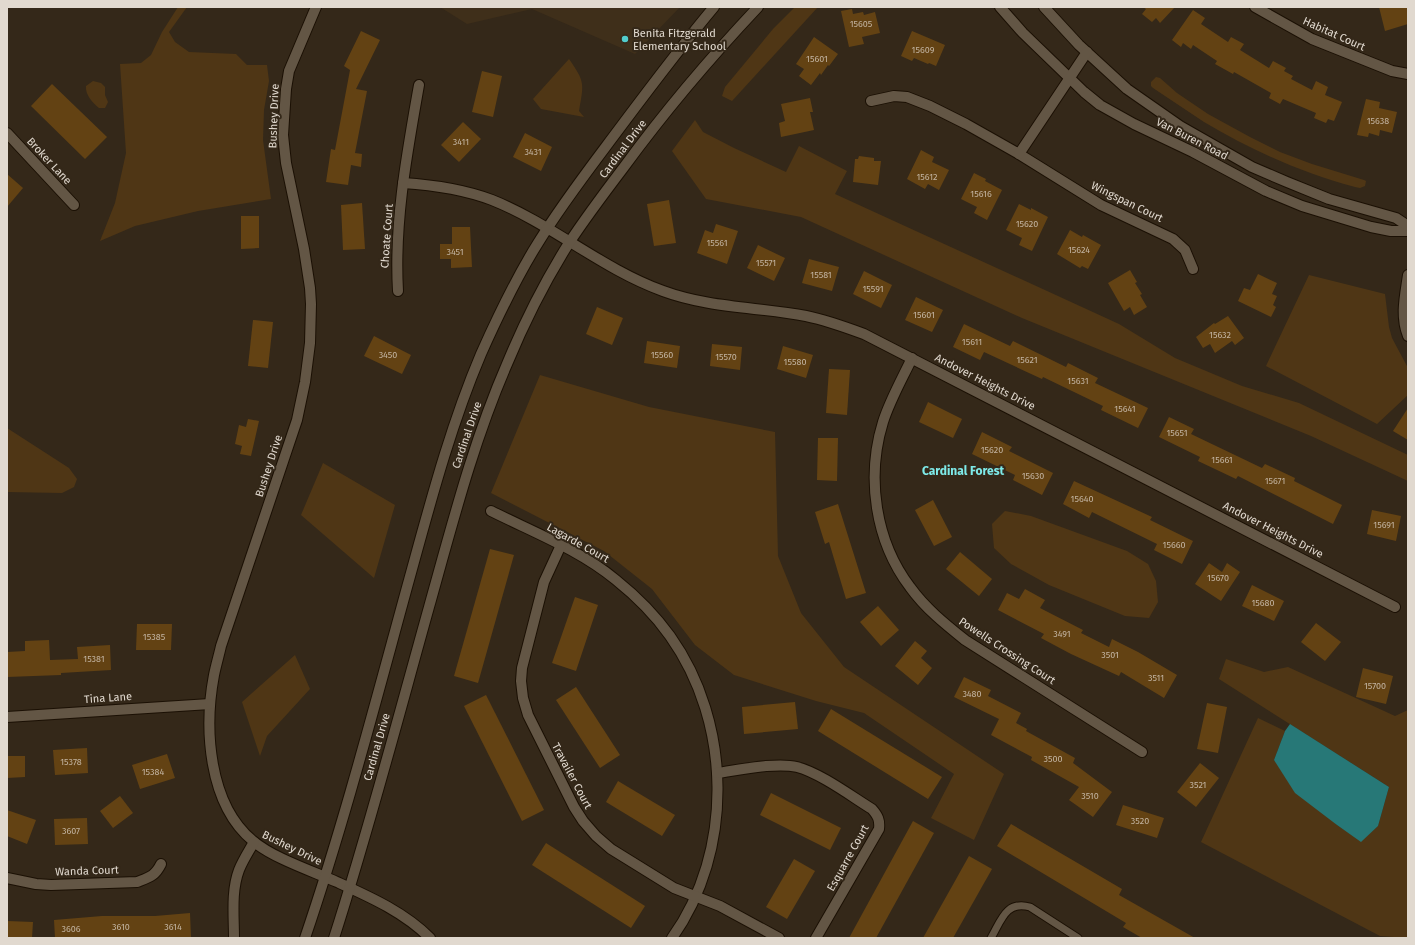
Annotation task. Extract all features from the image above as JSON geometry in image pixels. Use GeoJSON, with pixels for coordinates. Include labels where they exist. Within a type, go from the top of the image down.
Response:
{"type":"FeatureCollection","features":[{"type":"Feature","properties":{"kind":"street","name":"Bushey Drive"},"geometry":{"type":"LineString","coordinates":[[316,7],[289,71],[286,90],[283,135],[286,163],[304,249],[312,304],[310,343],[305,382],[297,420],[221,646],[214,675],[210,704],[210,744],[220,791],[232,816],[241,830],[254,842],[277,856],[382,903],[405,917],[430,938]]}},
{"type":"Feature","properties":{"kind":"street","name":"Cardinal Drive"},"geometry":{"type":"LineString","coordinates":[[305,938],[346,812],[435,489],[460,409],[481,354],[506,301],[547,229],[635,106],[714,7]]}},
{"type":"Feature","properties":{"kind":"street","name":"Cardinal Drive"},"geometry":{"type":"LineString","coordinates":[[334,938],[350,888],[458,500],[481,428],[507,362],[525,325],[570,242],[591,210],[646,137],[685,89],[758,7]]}},
{"type":"Feature","properties":{"kind":"street","name":"Van Buren Road"},"geometry":{"type":"LineString","coordinates":[[1000,7],[1023,33],[1100,105],[1134,124],[1192,152],[1266,191],[1302,206],[1372,227],[1391,231],[1408,231]]}},
{"type":"Feature","properties":{"kind":"street","name":"Van Buren Road"},"geometry":{"type":"LineString","coordinates":[[1044,7],[1087,52],[1127,89],[1180,126],[1252,167],[1329,198],[1396,218],[1408,226]]}},
{"type":"Feature","properties":{"kind":"street","name":"Habitat Court"},"geometry":{"type":"LineString","coordinates":[[1255,7],[1312,39],[1370,63],[1392,71],[1408,74]]}},
{"type":"Feature","properties":{"kind":"street"},"geometry":{"type":"LineString","coordinates":[[1019,154],[1087,52]]}},
{"type":"Feature","properties":{"kind":"street","name":"Choate Court"},"geometry":{"type":"LineString","coordinates":[[398,292],[397,256],[403,183],[419,85]]}},
{"type":"Feature","properties":{"kind":"street","name":"Wingspan Court"},"geometry":{"type":"LineString","coordinates":[[871,101],[894,96],[913,99],[966,124],[1019,154],[1101,205],[1141,222],[1173,239],[1185,250],[1193,269]]}},
{"type":"Feature","properties":{"kind":"street","name":"Broker Lane"},"geometry":{"type":"LineString","coordinates":[[7,133],[74,205]]}},
{"type":"Feature","properties":{"kind":"street"},"geometry":{"type":"LineString","coordinates":[[403,183],[435,185],[471,193],[492,200],[518,212],[547,229]]}},
{"type":"Feature","properties":{"kind":"street","name":"Andover Heights Drive"},"geometry":{"type":"LineString","coordinates":[[547,229],[634,279],[663,291],[693,300],[724,306],[806,316],[835,323],[864,334],[1395,607]]}},
{"type":"Feature","properties":{"kind":"street"},"geometry":{"type":"LineString","coordinates":[[1408,275],[1403,315],[1404,325],[1408,336]]}},
{"type":"Feature","properties":{"kind":"street","name":"Powells Crossing Court"},"geometry":{"type":"LineString","coordinates":[[912,358],[892,398],[883,421],[874,464],[874,489],[878,518],[884,538],[895,563],[909,586],[921,600],[944,623],[965,640],[1142,752]]}},
{"type":"Feature","properties":{"kind":"street","name":"Lagarde Court"},"geometry":{"type":"LineString","coordinates":[[491,512],[561,545],[589,561],[615,579],[638,599],[670,636],[686,662],[699,689],[708,717],[714,746],[717,773],[717,806],[714,835],[706,869],[696,896],[680,927],[672,938]]}},
{"type":"Feature","properties":{"kind":"street","name":"Travailer Court"},"geometry":{"type":"LineString","coordinates":[[561,545],[544,582],[522,668],[521,681],[523,698],[528,715],[574,807],[583,821],[596,836],[611,849],[674,888],[720,906],[779,938]]}},
{"type":"Feature","properties":{"kind":"street","name":"Tina Lane"},"geometry":{"type":"LineString","coordinates":[[7,717],[210,704]]}},
{"type":"Feature","properties":{"kind":"street","name":"Esquarre Court"},"geometry":{"type":"LineString","coordinates":[[717,773],[780,765],[796,767],[811,771],[872,809],[878,815],[880,821],[879,829],[816,938]]}},
{"type":"Feature","properties":{"kind":"street"},"geometry":{"type":"LineString","coordinates":[[234,938],[235,883],[241,864],[254,842]]}},
{"type":"Feature","properties":{"kind":"street","name":"Wanda Court"},"geometry":{"type":"LineString","coordinates":[[7,878],[36,884],[51,885],[137,882],[149,878],[156,873],[161,864]]}},
{"type":"Feature","properties":{"kind":"lane"},"geometry":{"type":"LineString","coordinates":[[991,938],[1007,911],[1014,906],[1022,905],[1030,907],[1078,938]]}},
{"type":"Feature","properties":{"kind":"shaded area"},"geometry":{"type":"Polygon","coordinates":[[[178,7],[187,7],[169,32],[175,42],[189,52],[236,54],[247,65],[267,65],[269,81],[264,110],[263,140],[271,199],[198,211],[135,226],[100,241],[115,203],[126,153],[120,64],[141,63],[151,55],[162,32],[178,7]]]}},
{"type":"Feature","properties":{"kind":"shaded area","name":"Benita Fitzgerald Elementary School"},"geometry":{"type":"Polygon","coordinates":[[[440,7],[680,7],[635,54],[532,9],[467,24],[440,7]]]}},
{"type":"Feature","properties":{"kind":"shaded area"},"geometry":{"type":"Polygon","coordinates":[[[795,7],[818,7],[732,101],[722,96],[725,87],[773,29],[795,7]]]}},
{"type":"Feature","properties":{"kind":"shaded area"},"geometry":{"type":"Polygon","coordinates":[[[569,59],[581,78],[582,94],[579,111],[584,117],[541,109],[533,99],[569,59]]]}},
{"type":"Feature","properties":{"kind":"shaded area"},"geometry":{"type":"Polygon","coordinates":[[[1156,77],[1160,78],[1177,93],[1208,114],[1250,137],[1280,152],[1312,164],[1364,180],[1366,181],[1365,186],[1360,188],[1355,187],[1296,168],[1240,142],[1204,122],[1153,88],[1151,86],[1151,82],[1156,77]]]}},
{"type":"Feature","properties":{"kind":"shaded area"},"geometry":{"type":"Polygon","coordinates":[[[93,81],[101,83],[105,87],[105,95],[108,102],[105,108],[99,108],[88,96],[86,86],[93,81]]]}},
{"type":"Feature","properties":{"kind":"shaded area"},"geometry":{"type":"Polygon","coordinates":[[[695,120],[703,132],[786,172],[799,146],[847,171],[835,194],[1119,324],[1175,358],[1242,386],[1299,403],[1408,455],[1408,481],[1311,436],[1022,318],[801,217],[706,199],[672,151],[695,120]]]}},
{"type":"Feature","properties":{"kind":"shaded area"},"geometry":{"type":"Polygon","coordinates":[[[1309,275],[1385,294],[1389,327],[1392,338],[1408,368],[1408,395],[1377,424],[1266,366],[1309,275]]]}},
{"type":"Feature","properties":{"kind":"shaded area"},"geometry":{"type":"Polygon","coordinates":[[[540,375],[649,407],[775,432],[778,556],[801,613],[844,667],[1004,774],[974,840],[931,818],[954,774],[864,713],[816,701],[734,675],[695,645],[652,589],[604,551],[491,493],[540,375]]]}},
{"type":"Feature","properties":{"kind":"shaded area"},"geometry":{"type":"Polygon","coordinates":[[[7,428],[69,468],[77,479],[74,487],[62,493],[7,492],[7,428]]]}},
{"type":"Feature","properties":{"kind":"shaded area"},"geometry":{"type":"Polygon","coordinates":[[[323,463],[395,505],[374,578],[301,515],[323,463]]]}},
{"type":"Feature","properties":{"kind":"shaded area"},"geometry":{"type":"Polygon","coordinates":[[[1005,511],[1031,516],[1127,551],[1148,564],[1156,581],[1158,602],[1149,618],[1125,616],[1049,585],[1011,564],[994,548],[992,524],[1005,511]]]}},
{"type":"Feature","properties":{"kind":"shaded area"},"geometry":{"type":"Polygon","coordinates":[[[295,655],[310,689],[267,736],[260,756],[242,702],[295,655]]]}},
{"type":"Feature","properties":{"kind":"shaded area"},"geometry":{"type":"Polygon","coordinates":[[[1226,659],[1264,672],[1288,667],[1395,716],[1408,710],[1408,938],[1380,936],[1201,842],[1258,718],[1285,731],[1274,760],[1337,825],[1361,841],[1378,826],[1389,787],[1219,679],[1226,659]]]}},
{"type":"Feature","properties":{"kind":"water"},"geometry":{"type":"Polygon","coordinates":[[[1290,724],[1389,787],[1378,826],[1361,842],[1295,793],[1274,760],[1285,731],[1290,724]]]}},
{"type":"Feature","properties":{"kind":"building"},"geometry":{"type":"Polygon","coordinates":[[[1143,7],[1175,7],[1160,23],[1156,18],[1152,22],[1142,14],[1146,9],[1143,7]]]}},
{"type":"Feature","properties":{"kind":"building"},"geometry":{"type":"Polygon","coordinates":[[[1379,7],[1408,7],[1408,24],[1385,31],[1379,7]]]}},
{"type":"Feature","properties":{"kind":"building"},"geometry":{"type":"Polygon","coordinates":[[[852,9],[853,14],[863,12],[864,15],[875,12],[880,33],[862,37],[864,44],[849,47],[841,11],[852,9]]]}},
{"type":"Feature","properties":{"kind":"building"},"geometry":{"type":"Polygon","coordinates":[[[1193,10],[1205,18],[1201,24],[1228,42],[1231,37],[1244,44],[1240,50],[1269,68],[1273,61],[1286,68],[1284,71],[1293,76],[1291,79],[1312,90],[1316,81],[1328,87],[1325,95],[1342,102],[1334,121],[1328,119],[1326,123],[1314,118],[1316,113],[1283,99],[1280,104],[1269,98],[1271,93],[1234,72],[1233,74],[1215,64],[1217,61],[1193,45],[1191,49],[1183,43],[1181,47],[1172,40],[1193,10]]]}},
{"type":"Feature","properties":{"kind":"building"},"geometry":{"type":"Polygon","coordinates":[[[361,31],[380,40],[356,89],[367,91],[355,153],[362,154],[361,167],[351,165],[348,185],[326,182],[331,149],[335,150],[350,70],[344,66],[361,31]]]}},
{"type":"Feature","properties":{"kind":"building"},"geometry":{"type":"Polygon","coordinates":[[[912,31],[945,45],[936,66],[914,58],[912,61],[901,56],[912,31]]]}},
{"type":"Feature","properties":{"kind":"building"},"geometry":{"type":"Polygon","coordinates":[[[814,37],[838,54],[811,85],[799,76],[804,69],[796,64],[814,37]]]}},
{"type":"Feature","properties":{"kind":"building"},"geometry":{"type":"Polygon","coordinates":[[[482,71],[502,76],[493,117],[472,112],[482,71]]]}},
{"type":"Feature","properties":{"kind":"building"},"geometry":{"type":"Polygon","coordinates":[[[52,84],[107,137],[85,159],[31,106],[52,84]]]}},
{"type":"Feature","properties":{"kind":"building"},"geometry":{"type":"Polygon","coordinates":[[[810,98],[813,112],[810,112],[814,130],[781,137],[779,123],[785,121],[781,104],[810,98]]]}},
{"type":"Feature","properties":{"kind":"building"},"geometry":{"type":"Polygon","coordinates":[[[1366,99],[1380,102],[1379,108],[1397,112],[1392,133],[1380,130],[1379,136],[1369,133],[1368,137],[1357,135],[1366,99]]]}},
{"type":"Feature","properties":{"kind":"building"},"geometry":{"type":"Polygon","coordinates":[[[463,122],[481,139],[459,162],[441,145],[463,122]]]}},
{"type":"Feature","properties":{"kind":"building"},"geometry":{"type":"Polygon","coordinates":[[[525,133],[552,147],[541,171],[513,157],[525,133]]]}},
{"type":"Feature","properties":{"kind":"building"},"geometry":{"type":"Polygon","coordinates":[[[921,150],[934,157],[932,162],[949,170],[939,190],[928,184],[925,189],[907,179],[921,150]]]}},
{"type":"Feature","properties":{"kind":"building"},"geometry":{"type":"Polygon","coordinates":[[[859,156],[874,158],[874,161],[881,161],[878,185],[853,182],[855,159],[858,159],[859,156]]]}},
{"type":"Feature","properties":{"kind":"building"},"geometry":{"type":"Polygon","coordinates":[[[974,173],[1002,190],[987,220],[974,213],[977,207],[961,199],[974,173]]]}},
{"type":"Feature","properties":{"kind":"building"},"geometry":{"type":"Polygon","coordinates":[[[7,174],[23,188],[7,207],[7,174]]]}},
{"type":"Feature","properties":{"kind":"building"},"geometry":{"type":"Polygon","coordinates":[[[669,200],[676,243],[654,246],[647,204],[669,200]]]}},
{"type":"Feature","properties":{"kind":"building"},"geometry":{"type":"Polygon","coordinates":[[[362,203],[365,249],[343,250],[341,205],[362,203]]]}},
{"type":"Feature","properties":{"kind":"building"},"geometry":{"type":"Polygon","coordinates":[[[1019,204],[1031,210],[1031,208],[1048,217],[1032,251],[1019,245],[1022,238],[1006,230],[1019,204]]]}},
{"type":"Feature","properties":{"kind":"building"},"geometry":{"type":"Polygon","coordinates":[[[241,216],[259,216],[259,248],[241,249],[241,216]]]}},
{"type":"Feature","properties":{"kind":"building"},"geometry":{"type":"Polygon","coordinates":[[[716,224],[738,231],[727,264],[697,253],[705,230],[713,233],[716,224]]]}},
{"type":"Feature","properties":{"kind":"building"},"geometry":{"type":"Polygon","coordinates":[[[452,227],[470,227],[472,267],[451,268],[451,259],[440,259],[440,244],[452,244],[452,227]]]}},
{"type":"Feature","properties":{"kind":"building"},"geometry":{"type":"Polygon","coordinates":[[[1070,230],[1101,245],[1088,269],[1082,266],[1080,268],[1057,254],[1070,230]]]}},
{"type":"Feature","properties":{"kind":"building"},"geometry":{"type":"Polygon","coordinates":[[[758,245],[785,258],[774,281],[747,268],[758,245]]]}},
{"type":"Feature","properties":{"kind":"building"},"geometry":{"type":"Polygon","coordinates":[[[809,259],[839,267],[832,291],[802,283],[809,259]]]}},
{"type":"Feature","properties":{"kind":"building"},"geometry":{"type":"Polygon","coordinates":[[[1130,270],[1137,282],[1135,283],[1142,294],[1140,295],[1147,307],[1134,315],[1130,307],[1124,311],[1108,283],[1130,270]]]}},
{"type":"Feature","properties":{"kind":"building"},"geometry":{"type":"Polygon","coordinates":[[[864,271],[892,285],[881,308],[853,294],[864,271]]]}},
{"type":"Feature","properties":{"kind":"building"},"geometry":{"type":"Polygon","coordinates":[[[1258,274],[1277,283],[1272,294],[1277,296],[1273,305],[1276,307],[1271,317],[1238,301],[1244,288],[1250,290],[1258,274]]]}},
{"type":"Feature","properties":{"kind":"building"},"geometry":{"type":"Polygon","coordinates":[[[916,297],[943,310],[932,332],[905,320],[916,297]]]}},
{"type":"Feature","properties":{"kind":"building"},"geometry":{"type":"Polygon","coordinates":[[[597,307],[623,318],[612,345],[586,334],[597,307]]]}},
{"type":"Feature","properties":{"kind":"building"},"geometry":{"type":"Polygon","coordinates":[[[1228,316],[1244,338],[1235,345],[1232,341],[1215,353],[1210,344],[1203,348],[1196,337],[1214,323],[1215,324],[1228,316]]]}},
{"type":"Feature","properties":{"kind":"building"},"geometry":{"type":"Polygon","coordinates":[[[253,320],[273,322],[268,368],[248,366],[253,320]]]}},
{"type":"Feature","properties":{"kind":"building"},"geometry":{"type":"Polygon","coordinates":[[[964,324],[1010,346],[1013,341],[1066,367],[1068,363],[1098,378],[1095,383],[1148,408],[1138,428],[1101,410],[1103,406],[1043,377],[1042,379],[984,352],[980,360],[953,347],[964,324]]]}},
{"type":"Feature","properties":{"kind":"building"},"geometry":{"type":"Polygon","coordinates":[[[374,336],[411,355],[402,374],[364,356],[374,336]]]}},
{"type":"Feature","properties":{"kind":"building"},"geometry":{"type":"Polygon","coordinates":[[[647,341],[680,346],[677,368],[644,363],[647,341]]]}},
{"type":"Feature","properties":{"kind":"building"},"geometry":{"type":"Polygon","coordinates":[[[712,344],[742,347],[740,370],[710,366],[712,344]]]}},
{"type":"Feature","properties":{"kind":"building"},"geometry":{"type":"Polygon","coordinates":[[[783,346],[813,355],[806,378],[777,369],[783,346]]]}},
{"type":"Feature","properties":{"kind":"building"},"geometry":{"type":"Polygon","coordinates":[[[829,369],[850,370],[847,415],[826,413],[829,369]]]}},
{"type":"Feature","properties":{"kind":"building"},"geometry":{"type":"Polygon","coordinates":[[[928,402],[962,419],[953,438],[919,422],[928,402]]]}},
{"type":"Feature","properties":{"kind":"building"},"geometry":{"type":"Polygon","coordinates":[[[1408,408],[1408,440],[1393,431],[1408,408]]]}},
{"type":"Feature","properties":{"kind":"building"},"geometry":{"type":"Polygon","coordinates":[[[1169,417],[1194,429],[1191,434],[1262,468],[1265,464],[1295,478],[1294,481],[1342,505],[1333,524],[1238,476],[1236,479],[1198,461],[1200,457],[1159,437],[1169,417]]]}},
{"type":"Feature","properties":{"kind":"building"},"geometry":{"type":"Polygon","coordinates":[[[248,419],[259,421],[251,456],[240,454],[242,446],[235,444],[239,425],[246,427],[248,419]]]}},
{"type":"Feature","properties":{"kind":"building"},"geometry":{"type":"Polygon","coordinates":[[[982,432],[1012,447],[1009,451],[1053,473],[1042,495],[1013,480],[1015,475],[972,454],[982,432]]]}},
{"type":"Feature","properties":{"kind":"building"},"geometry":{"type":"Polygon","coordinates":[[[818,438],[838,438],[837,481],[817,480],[818,438]]]}},
{"type":"Feature","properties":{"kind":"building"},"geometry":{"type":"Polygon","coordinates":[[[1074,481],[1152,517],[1150,520],[1193,541],[1182,564],[1154,550],[1157,544],[1092,512],[1089,518],[1063,504],[1074,481]]]}},
{"type":"Feature","properties":{"kind":"building"},"geometry":{"type":"Polygon","coordinates":[[[933,500],[952,537],[934,546],[915,510],[933,500]]]}},
{"type":"Feature","properties":{"kind":"building"},"geometry":{"type":"Polygon","coordinates":[[[838,504],[866,593],[846,599],[829,542],[825,544],[815,512],[838,504]]]}},
{"type":"Feature","properties":{"kind":"building"},"geometry":{"type":"Polygon","coordinates":[[[1372,510],[1401,516],[1396,541],[1367,534],[1372,510]]]}},
{"type":"Feature","properties":{"kind":"building"},"geometry":{"type":"Polygon","coordinates":[[[490,549],[514,555],[478,683],[454,676],[490,549]]]}},
{"type":"Feature","properties":{"kind":"building"},"geometry":{"type":"Polygon","coordinates":[[[960,552],[992,579],[979,596],[946,569],[960,552]]]}},
{"type":"Feature","properties":{"kind":"building"},"geometry":{"type":"Polygon","coordinates":[[[1209,563],[1222,572],[1227,563],[1240,572],[1221,601],[1195,584],[1209,563]]]}},
{"type":"Feature","properties":{"kind":"building"},"geometry":{"type":"Polygon","coordinates":[[[1252,585],[1284,601],[1274,621],[1242,606],[1252,585]]]}},
{"type":"Feature","properties":{"kind":"building"},"geometry":{"type":"Polygon","coordinates":[[[1025,589],[1045,600],[1040,608],[1083,630],[1081,633],[1109,647],[1112,639],[1138,652],[1177,675],[1164,698],[1121,672],[1119,676],[1071,654],[1041,638],[1044,634],[998,610],[1007,593],[1019,599],[1025,589]]]}},
{"type":"Feature","properties":{"kind":"building"},"geometry":{"type":"Polygon","coordinates":[[[575,597],[598,605],[576,671],[552,663],[575,597]]]}},
{"type":"Feature","properties":{"kind":"building"},"geometry":{"type":"Polygon","coordinates":[[[878,606],[899,630],[881,646],[860,622],[878,606]]]}},
{"type":"Feature","properties":{"kind":"building"},"geometry":{"type":"Polygon","coordinates":[[[1316,623],[1341,642],[1325,661],[1301,642],[1316,623]]]}},
{"type":"Feature","properties":{"kind":"building"},"geometry":{"type":"Polygon","coordinates":[[[137,624],[172,624],[171,650],[136,650],[137,624]]]}},
{"type":"Feature","properties":{"kind":"building"},"geometry":{"type":"Polygon","coordinates":[[[49,640],[50,660],[78,659],[77,647],[110,645],[111,670],[61,673],[61,675],[7,677],[7,652],[25,651],[25,641],[49,640]]]}},
{"type":"Feature","properties":{"kind":"building"},"geometry":{"type":"Polygon","coordinates":[[[915,641],[927,651],[921,658],[932,668],[918,685],[895,666],[915,641]]]}},
{"type":"Feature","properties":{"kind":"building"},"geometry":{"type":"Polygon","coordinates":[[[1363,668],[1393,676],[1386,704],[1356,697],[1363,668]]]}},
{"type":"Feature","properties":{"kind":"building"},"geometry":{"type":"Polygon","coordinates":[[[964,677],[991,690],[988,696],[1021,713],[1016,723],[1027,729],[1026,731],[1075,758],[1073,763],[1112,792],[1093,817],[1069,800],[1079,787],[1031,760],[1032,757],[991,735],[999,719],[954,697],[964,677]]]}},
{"type":"Feature","properties":{"kind":"building"},"geometry":{"type":"Polygon","coordinates":[[[576,687],[620,755],[600,768],[556,700],[576,687]]]}},
{"type":"Feature","properties":{"kind":"building"},"geometry":{"type":"Polygon","coordinates":[[[486,695],[544,810],[522,821],[464,706],[486,695]]]}},
{"type":"Feature","properties":{"kind":"building"},"geometry":{"type":"Polygon","coordinates":[[[795,702],[798,729],[744,734],[742,707],[795,702]]]}},
{"type":"Feature","properties":{"kind":"building"},"geometry":{"type":"Polygon","coordinates":[[[1207,703],[1227,707],[1218,753],[1197,749],[1207,703]]]}},
{"type":"Feature","properties":{"kind":"building"},"geometry":{"type":"Polygon","coordinates":[[[831,709],[942,777],[928,799],[818,731],[831,709]]]}},
{"type":"Feature","properties":{"kind":"building"},"geometry":{"type":"Polygon","coordinates":[[[87,748],[88,773],[55,775],[53,750],[87,748]]]}},
{"type":"Feature","properties":{"kind":"building"},"geometry":{"type":"Polygon","coordinates":[[[167,754],[175,778],[140,789],[132,765],[167,754]]]}},
{"type":"Feature","properties":{"kind":"building"},"geometry":{"type":"Polygon","coordinates":[[[7,756],[25,756],[25,777],[7,778],[7,756]]]}},
{"type":"Feature","properties":{"kind":"building"},"geometry":{"type":"Polygon","coordinates":[[[1200,763],[1219,778],[1196,807],[1177,792],[1200,763]]]}},
{"type":"Feature","properties":{"kind":"building"},"geometry":{"type":"Polygon","coordinates":[[[618,781],[675,815],[662,836],[606,802],[618,781]]]}},
{"type":"Feature","properties":{"kind":"building"},"geometry":{"type":"Polygon","coordinates":[[[771,793],[841,828],[830,850],[760,815],[771,793]]]}},
{"type":"Feature","properties":{"kind":"building"},"geometry":{"type":"Polygon","coordinates":[[[120,796],[133,813],[113,828],[100,811],[120,796]]]}},
{"type":"Feature","properties":{"kind":"building"},"geometry":{"type":"Polygon","coordinates":[[[1123,805],[1164,818],[1157,838],[1116,825],[1123,805]]]}},
{"type":"Feature","properties":{"kind":"building"},"geometry":{"type":"Polygon","coordinates":[[[7,810],[36,820],[27,844],[7,836],[7,810]]]}},
{"type":"Feature","properties":{"kind":"building"},"geometry":{"type":"Polygon","coordinates":[[[87,818],[88,844],[55,845],[54,819],[87,818]]]}},
{"type":"Feature","properties":{"kind":"building"},"geometry":{"type":"Polygon","coordinates":[[[913,821],[934,833],[876,938],[849,938],[913,821]]]}},
{"type":"Feature","properties":{"kind":"building"},"geometry":{"type":"Polygon","coordinates":[[[1011,824],[1122,889],[1119,895],[1195,938],[1142,938],[1123,927],[1126,923],[997,846],[1011,824]]]}},
{"type":"Feature","properties":{"kind":"building"},"geometry":{"type":"Polygon","coordinates":[[[546,843],[645,906],[631,928],[532,865],[546,843]]]}},
{"type":"Feature","properties":{"kind":"building"},"geometry":{"type":"Polygon","coordinates":[[[969,856],[992,869],[953,938],[923,938],[969,856]]]}},
{"type":"Feature","properties":{"kind":"building"},"geometry":{"type":"Polygon","coordinates":[[[794,859],[815,871],[787,919],[766,907],[794,859]]]}},
{"type":"Feature","properties":{"kind":"building"},"geometry":{"type":"Polygon","coordinates":[[[190,913],[191,938],[55,938],[54,920],[102,916],[155,916],[190,913]]]}},
{"type":"Feature","properties":{"kind":"building"},"geometry":{"type":"Polygon","coordinates":[[[7,921],[33,922],[32,938],[7,938],[7,921]]]}},
{"type":"Feature","properties":{"kind":"place","name":"Benita Fitzgerald Elementary School"},"geometry":{"type":"Point","coordinates":[625,39]}},
{"type":"Feature","properties":{"kind":"district","name":"Cardinal Forest"},"geometry":{"type":"Point","coordinates":[963,471]}}]}
